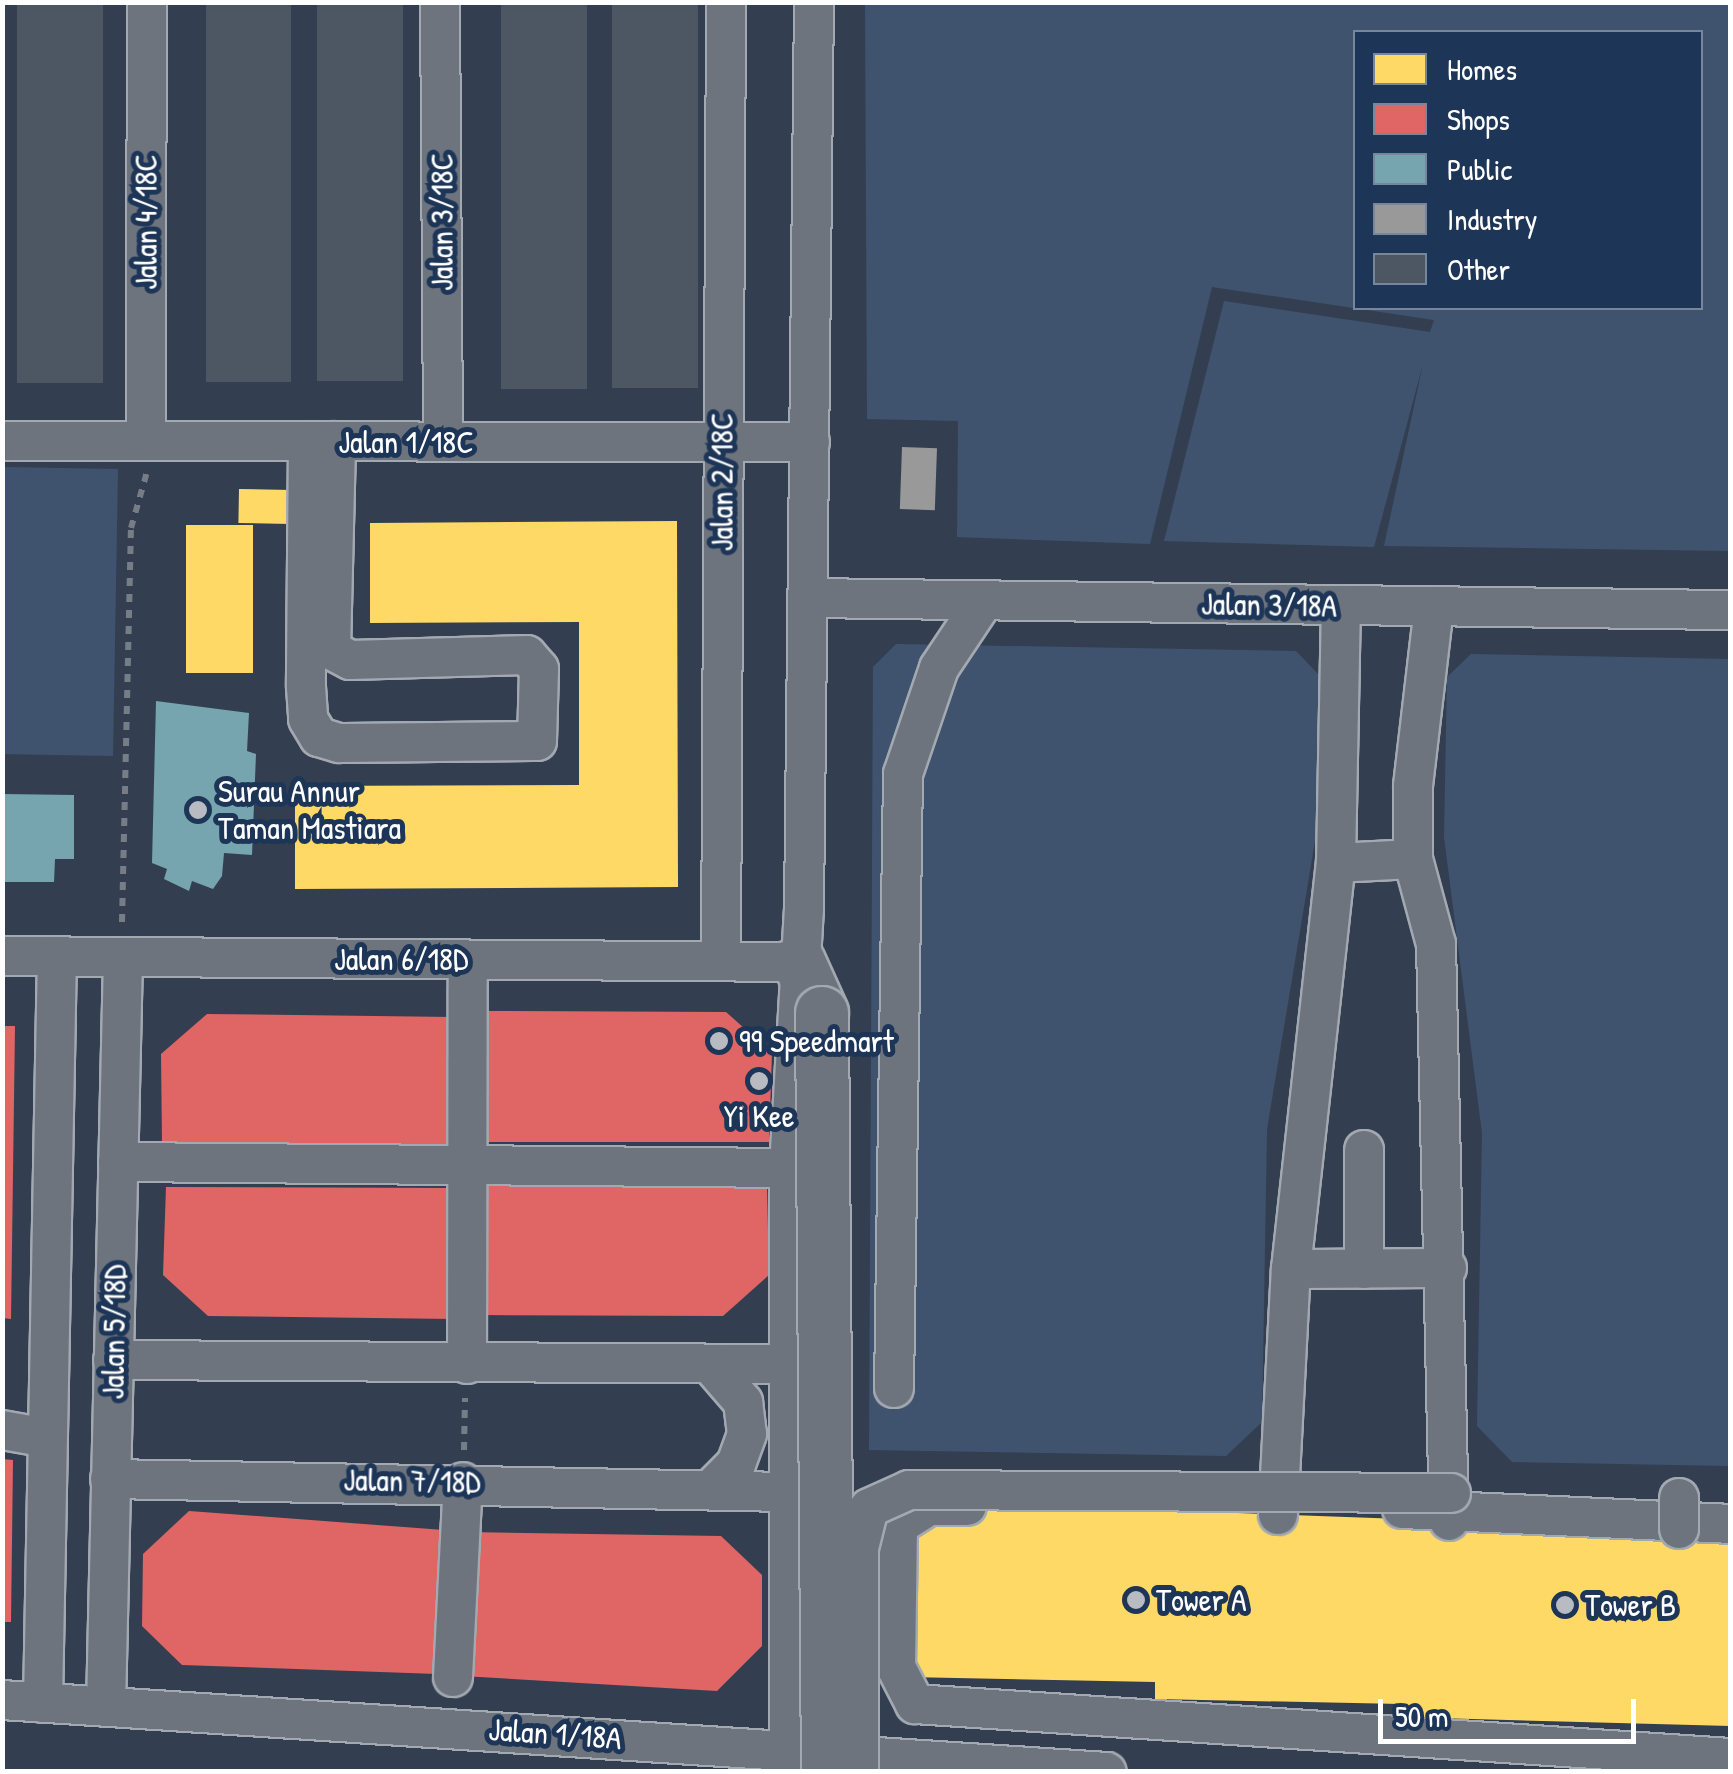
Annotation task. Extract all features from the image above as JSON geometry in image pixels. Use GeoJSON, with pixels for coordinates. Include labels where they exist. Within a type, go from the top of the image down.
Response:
{"type":"FeatureCollection","features":[{"type":"Feature","properties":{"kind":"highway"},"geometry":{"type":"LineString","coordinates":[[799,962],[822,1013],[820,1763]]}},
{"type":"Feature","properties":{"kind":"street","name":"Jalan 4/18C"},"geometry":{"type":"LineString","coordinates":[[146,441],[147,2]]}},
{"type":"Feature","properties":{"kind":"street","name":"Jalan 3/18C"},"geometry":{"type":"LineString","coordinates":[[440,2],[443,442]]}},
{"type":"Feature","properties":{"kind":"street","name":"Jalan 2/18C"},"geometry":{"type":"LineString","coordinates":[[720,961],[726,2]]}},
{"type":"Feature","properties":{"kind":"street"},"geometry":{"type":"LineString","coordinates":[[814,2],[808,598],[799,962],[789,1168],[787,1492],[820,1763]]}},
{"type":"Feature","properties":{"kind":"street","name":"Jalan 1/18C"},"geometry":{"type":"LineString","coordinates":[[2,441],[810,442]]}},
{"type":"Feature","properties":{"kind":"street"},"geometry":{"type":"LineString","coordinates":[[322,441],[331,650],[350,660],[526,655],[540,668],[537,741],[340,743],[318,737],[308,719],[306,687],[322,441]]}},
{"type":"Feature","properties":{"kind":"street","name":"Jalan 3/18A"},"geometry":{"type":"LineString","coordinates":[[808,598],[1730,610]]}},
{"type":"Feature","properties":{"kind":"street"},"geometry":{"type":"LineString","coordinates":[[894,1388],[903,774],[938,668],[984,602]]}},
{"type":"Feature","properties":{"kind":"street"},"geometry":{"type":"LineString","coordinates":[[1278,1509],[1292,1269],[1336,863],[1341,606]]}},
{"type":"Feature","properties":{"kind":"street"},"geometry":{"type":"LineString","coordinates":[[1434,606],[1414,768],[1413,859],[1436,944],[1447,1268],[1449,1516]]}},
{"type":"Feature","properties":{"kind":"street"},"geometry":{"type":"LineString","coordinates":[[1336,863],[1413,859]]}},
{"type":"Feature","properties":{"kind":"street","name":"Jalan 6/18D"},"geometry":{"type":"LineString","coordinates":[[2,956],[799,962]]}},
{"type":"Feature","properties":{"kind":"street","name":"Jalan 5/18D"},"geometry":{"type":"LineString","coordinates":[[43,1702],[57,956]]}},
{"type":"Feature","properties":{"kind":"street","name":"Jalan 5/18D"},"geometry":{"type":"LineString","coordinates":[[106,1706],[123,957]]}},
{"type":"Feature","properties":{"kind":"street"},"geometry":{"type":"LineString","coordinates":[[466,1364],[468,960]]}},
{"type":"Feature","properties":{"kind":"street"},"geometry":{"type":"LineString","coordinates":[[1364,1150],[1364,1269]]}},
{"type":"Feature","properties":{"kind":"street"},"geometry":{"type":"LineString","coordinates":[[118,1162],[789,1168]]}},
{"type":"Feature","properties":{"kind":"street"},"geometry":{"type":"LineString","coordinates":[[1292,1269],[1447,1268]]}},
{"type":"Feature","properties":{"kind":"street"},"geometry":{"type":"LineString","coordinates":[[114,1360],[787,1364]]}},
{"type":"Feature","properties":{"kind":"street"},"geometry":{"type":"LineString","coordinates":[[712,1366],[743,1402],[747,1434],[736,1464],[713,1486]]}},
{"type":"Feature","properties":{"kind":"street"},"geometry":{"type":"LineString","coordinates":[[2,1430],[47,1438]]}},
{"type":"Feature","properties":{"kind":"street","name":"Jalan 7/18D"},"geometry":{"type":"LineString","coordinates":[[110,1479],[713,1486],[787,1492]]}},
{"type":"Feature","properties":{"kind":"street"},"geometry":{"type":"LineString","coordinates":[[453,1677],[463,1482]]}},
{"type":"Feature","properties":{"kind":"street"},"geometry":{"type":"LineString","coordinates":[[820,1763],[859,1548],[870,1508],[910,1490],[1128,1500],[1679,1513],[1730,1499]]}},
{"type":"Feature","properties":{"kind":"street"},"geometry":{"type":"LineString","coordinates":[[1720,1763],[1085,1712],[916,1704],[896,1667],[896,1543],[898,1525],[912,1511],[928,1506],[1278,1509],[1730,1524]]}},
{"type":"Feature","properties":{"kind":"street"},"geometry":{"type":"LineString","coordinates":[[820,1763],[842,1676],[852,1668],[896,1667]]}},
{"type":"Feature","properties":{"kind":"street","name":"Jalan 1/18A"},"geometry":{"type":"LineString","coordinates":[[2,1700],[820,1763],[1107,1772]]}},
{"type":"Feature","properties":{"kind":"street"},"geometry":{"type":"LineString","coordinates":[[1056,1768],[1067,1734],[1085,1712]]}},
{"type":"Feature","properties":{"kind":"path"},"geometry":{"type":"LineString","coordinates":[[123,957],[131,528],[145,491],[146,441]]}},
{"type":"Feature","properties":{"kind":"path"},"geometry":{"type":"LineString","coordinates":[[463,1482],[466,1364]]}},
{"type":"Feature","properties":{"kind":"shaded area"},"geometry":{"type":"Polygon","coordinates":[[[865,3],[1730,3],[1730,551],[1384,546],[1423,364],[1374,547],[1164,541],[1224,301],[1430,332],[1434,320],[1367,310],[1703,310],[1703,30],[1353,30],[1353,308],[1212,287],[1150,544],[957,537],[958,421],[867,419],[865,3]]]}},
{"type":"Feature","properties":{"kind":"shaded area"},"geometry":{"type":"Polygon","coordinates":[[[3,467],[118,469],[113,756],[2,754],[3,467]]]}},
{"type":"Feature","properties":{"kind":"shaded area"},"geometry":{"type":"Polygon","coordinates":[[[896,644],[1296,651],[1319,675],[1316,835],[1267,1129],[1262,1422],[1226,1456],[869,1450],[873,667],[896,644]]]}},
{"type":"Feature","properties":{"kind":"shaded area"},"geometry":{"type":"Polygon","coordinates":[[[1471,654],[1730,659],[1730,1466],[1512,1462],[1477,1426],[1482,1133],[1444,837],[1447,677],[1471,654]]]}},
{"type":"Feature","properties":{"kind":"building: Homes"},"geometry":{"type":"Polygon","coordinates":[[[239,489],[304,490],[303,524],[238,523],[239,489]]]}},
{"type":"Feature","properties":{"kind":"building: Homes"},"geometry":{"type":"Polygon","coordinates":[[[677,521],[678,887],[295,889],[295,786],[579,785],[579,622],[370,623],[370,523],[677,521]]]}},
{"type":"Feature","properties":{"kind":"building: Homes"},"geometry":{"type":"Polygon","coordinates":[[[186,525],[253,525],[253,673],[186,673],[186,525]]]}},
{"type":"Feature","properties":{"kind":"building: Homes"},"geometry":{"type":"Polygon","coordinates":[[[906,1501],[1730,1531],[1730,1726],[1400,1717],[1401,1704],[1155,1699],[1155,1682],[907,1677],[906,1501]]]}},
{"type":"Feature","properties":{"kind":"building: Shops"},"geometry":{"type":"Polygon","coordinates":[[[480,1011],[726,1012],[772,1053],[769,1142],[478,1142],[480,1011]]]}},
{"type":"Feature","properties":{"kind":"building: Shops"},"geometry":{"type":"Polygon","coordinates":[[[207,1014],[453,1017],[453,1148],[162,1143],[161,1054],[207,1014]]]}},
{"type":"Feature","properties":{"kind":"building: Shops"},"geometry":{"type":"Polygon","coordinates":[[[2,1026],[15,1026],[11,1319],[2,1318],[2,1026]]]}},
{"type":"Feature","properties":{"kind":"building: Shops"},"geometry":{"type":"Polygon","coordinates":[[[476,1183],[767,1186],[769,1275],[723,1316],[477,1315],[476,1183]]]}},
{"type":"Feature","properties":{"kind":"building: Shops"},"geometry":{"type":"Polygon","coordinates":[[[166,1187],[457,1188],[454,1319],[208,1316],[163,1275],[166,1187]]]}},
{"type":"Feature","properties":{"kind":"building: Shops"},"geometry":{"type":"Polygon","coordinates":[[[2,1459],[13,1460],[11,1622],[2,1622],[2,1459]]]}},
{"type":"Feature","properties":{"kind":"building: Shops"},"geometry":{"type":"Polygon","coordinates":[[[189,1511],[444,1530],[437,1674],[182,1665],[142,1626],[143,1554],[189,1511]]]}},
{"type":"Feature","properties":{"kind":"building: Shops"},"geometry":{"type":"Polygon","coordinates":[[[466,1532],[721,1536],[762,1575],[762,1646],[717,1691],[462,1676],[466,1532]]]}},
{"type":"Feature","properties":{"kind":"building: Public","name":"Surau Annur Taman Mastiara"},"geometry":{"type":"Polygon","coordinates":[[[156,701],[249,713],[247,751],[256,754],[252,855],[224,853],[222,876],[213,889],[192,881],[189,891],[164,879],[167,869],[152,863],[156,701]]]}},
{"type":"Feature","properties":{"kind":"building: Public"},"geometry":{"type":"Polygon","coordinates":[[[3,794],[74,795],[74,859],[55,859],[54,882],[3,882],[3,794]]]}},
{"type":"Feature","properties":{"kind":"building: Industry"},"geometry":{"type":"Polygon","coordinates":[[[902,447],[937,448],[935,510],[900,509],[902,447]]]}},
{"type":"Feature","properties":{"kind":"building: Other"},"geometry":{"type":"Polygon","coordinates":[[[17,2],[103,2],[103,383],[17,383],[17,2]]]}},
{"type":"Feature","properties":{"kind":"building: Other"},"geometry":{"type":"Polygon","coordinates":[[[206,2],[291,2],[291,382],[206,382],[206,2]]]}},
{"type":"Feature","properties":{"kind":"building: Other"},"geometry":{"type":"Polygon","coordinates":[[[317,2],[403,2],[403,381],[317,381],[317,2]]]}},
{"type":"Feature","properties":{"kind":"building: Other"},"geometry":{"type":"Polygon","coordinates":[[[501,2],[587,2],[587,389],[501,389],[501,2]]]}},
{"type":"Feature","properties":{"kind":"building: Other"},"geometry":{"type":"Polygon","coordinates":[[[612,2],[698,2],[698,388],[612,388],[612,2]]]}},
{"type":"Feature","properties":{"kind":"place","name":"Surau Annur Taman Mastiara"},"geometry":{"type":"Point","coordinates":[198,810]}},
{"type":"Feature","properties":{"kind":"place","name":"99 Speedmart"},"geometry":{"type":"Point","coordinates":[719,1041]}},
{"type":"Feature","properties":{"kind":"place","name":"Yi Kee"},"geometry":{"type":"Point","coordinates":[759,1081]}},
{"type":"Feature","properties":{"kind":"place","name":"Tower A"},"geometry":{"type":"Point","coordinates":[1136,1600]}},
{"type":"Feature","properties":{"kind":"place","name":"Tower B"},"geometry":{"type":"Point","coordinates":[1565,1605]}}]}
